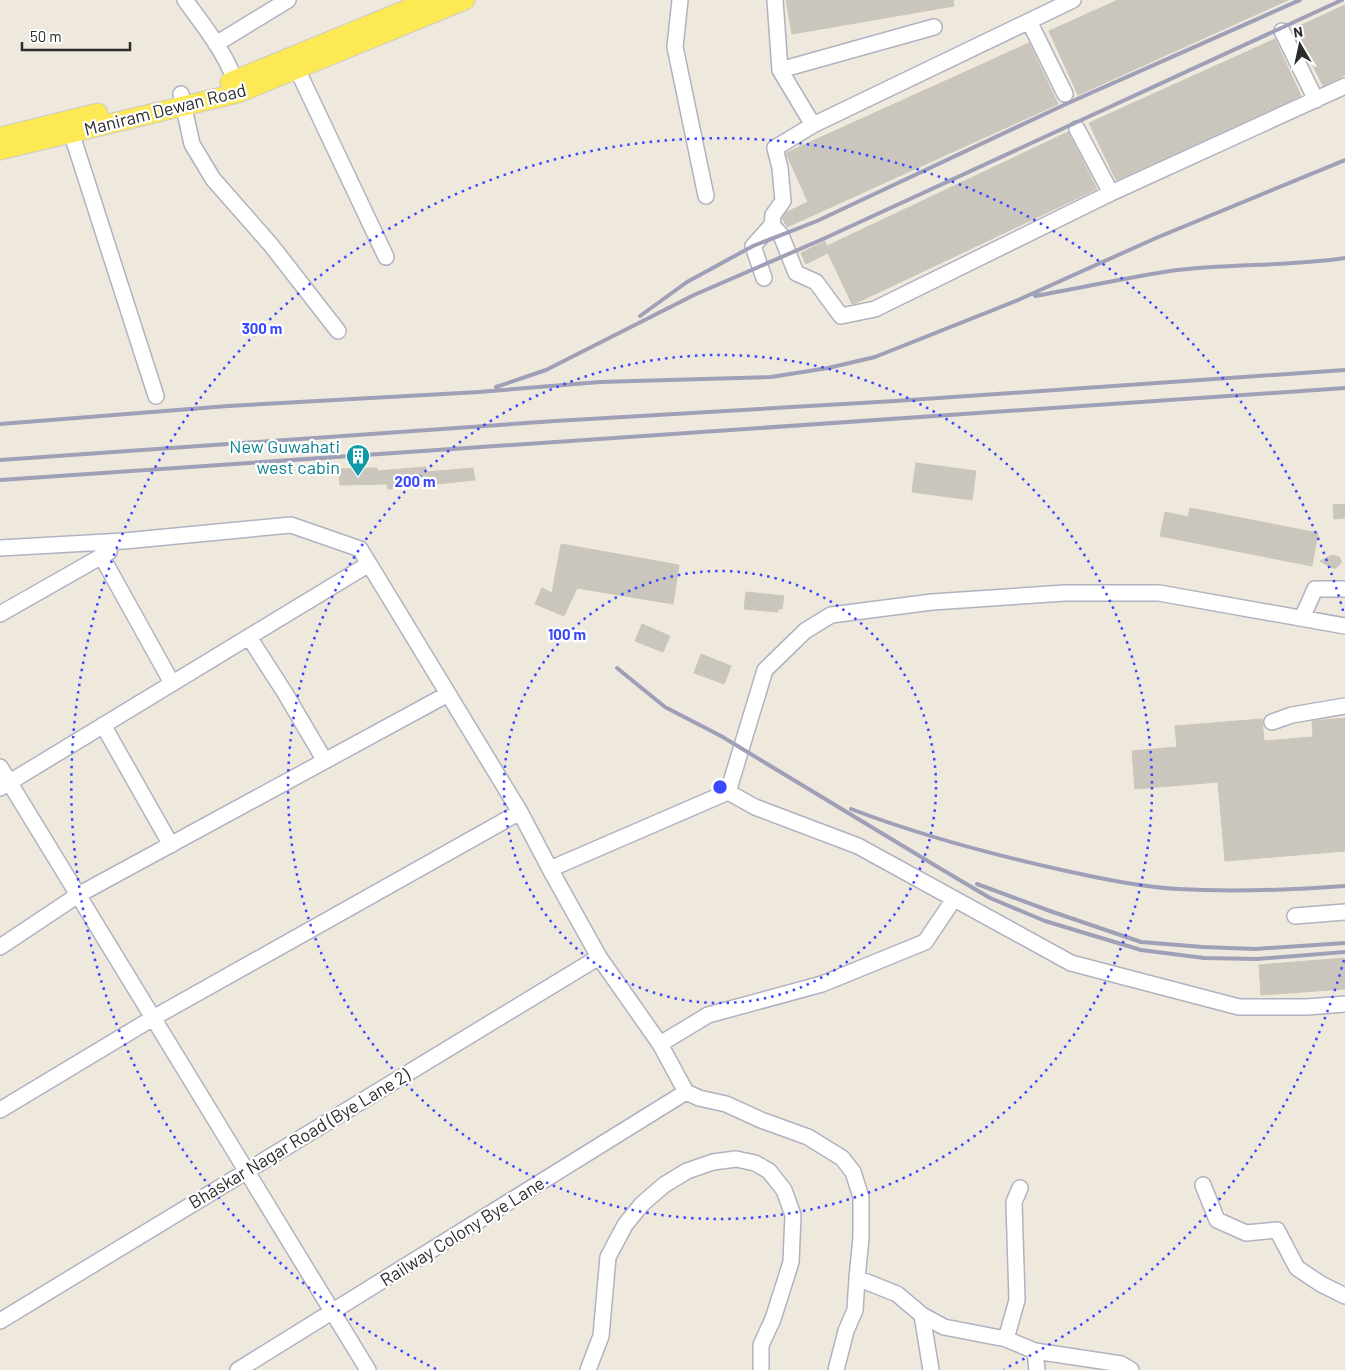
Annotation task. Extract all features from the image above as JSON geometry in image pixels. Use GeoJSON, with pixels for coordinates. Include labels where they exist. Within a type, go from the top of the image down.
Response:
{"type":"FeatureCollection","features":[{"type":"Feature","properties":{"kind":"main road","name":"Maniram Dewan Road"},"geometry":{"type":"LineString","coordinates":[[237,87],[430,0]]}},
{"type":"Feature","properties":{"kind":"main road","name":"Maniram Dewan Road"},"geometry":{"type":"LineString","coordinates":[[0,150],[182,100],[237,87],[297,69],[465,0]]}},
{"type":"Feature","properties":{"kind":"main road","name":"Maniram Dewan Road"},"geometry":{"type":"LineString","coordinates":[[0,137],[68,119],[182,100]]}},
{"type":"Feature","properties":{"kind":"street"},"geometry":{"type":"LineString","coordinates":[[185,0],[216,44],[237,87]]}},
{"type":"Feature","properties":{"kind":"street"},"geometry":{"type":"LineString","coordinates":[[216,44],[288,0]]}},
{"type":"Feature","properties":{"kind":"street"},"geometry":{"type":"LineString","coordinates":[[680,0],[675,47],[706,196]]}},
{"type":"Feature","properties":{"kind":"street"},"geometry":{"type":"LineString","coordinates":[[775,0],[780,70],[813,124]]}},
{"type":"Feature","properties":{"kind":"street"},"geometry":{"type":"LineString","coordinates":[[764,278],[753,246],[772,224],[773,215],[783,201],[780,168],[775,148],[813,124],[1073,0]]}},
{"type":"Feature","properties":{"kind":"street"},"geometry":{"type":"LineString","coordinates":[[1029,21],[1065,94]]}},
{"type":"Feature","properties":{"kind":"street"},"geometry":{"type":"LineString","coordinates":[[780,70],[934,27]]}},
{"type":"Feature","properties":{"kind":"street"},"geometry":{"type":"LineString","coordinates":[[1282,30],[1316,100]]}},
{"type":"Feature","properties":{"kind":"street"},"geometry":{"type":"LineString","coordinates":[[297,69],[386,257]]}},
{"type":"Feature","properties":{"kind":"street"},"geometry":{"type":"LineString","coordinates":[[772,224],[781,235],[796,273],[816,282],[841,316],[875,309],[1111,193],[1345,86]]}},
{"type":"Feature","properties":{"kind":"street"},"geometry":{"type":"LineString","coordinates":[[182,100],[192,144],[213,179],[271,245],[338,331]]}},
{"type":"Feature","properties":{"kind":"street"},"geometry":{"type":"LineString","coordinates":[[1077,129],[1111,193]]}},
{"type":"Feature","properties":{"kind":"street"},"geometry":{"type":"LineString","coordinates":[[71,132],[156,396]]}},
{"type":"Feature","properties":{"kind":"street"},"geometry":{"type":"LineString","coordinates":[[0,548],[124,541],[291,525],[360,549],[520,812],[599,957],[660,1044],[686,1092],[699,1098],[726,1104],[761,1120],[808,1137],[842,1158],[853,1172],[861,1197],[861,1238],[855,1310],[846,1331],[836,1370]]}},
{"type":"Feature","properties":{"kind":"street"},"geometry":{"type":"LineString","coordinates":[[0,614],[102,557],[124,541]]}},
{"type":"Feature","properties":{"kind":"street"},"geometry":{"type":"LineString","coordinates":[[102,557],[172,683]]}},
{"type":"Feature","properties":{"kind":"street"},"geometry":{"type":"LineString","coordinates":[[5,785],[369,564]]}},
{"type":"Feature","properties":{"kind":"street"},"geometry":{"type":"LineString","coordinates":[[1302,618],[1315,588],[1345,589]]}},
{"type":"Feature","properties":{"kind":"street"},"geometry":{"type":"LineString","coordinates":[[728,792],[764,670],[806,631],[831,615],[932,602],[1074,593],[1159,594],[1345,626]]}},
{"type":"Feature","properties":{"kind":"street"},"geometry":{"type":"LineString","coordinates":[[249,637],[325,761]]}},
{"type":"Feature","properties":{"kind":"street"},"geometry":{"type":"LineString","coordinates":[[0,947],[78,896],[448,694]]}},
{"type":"Feature","properties":{"kind":"street"},"geometry":{"type":"LineString","coordinates":[[1272,722],[1292,715],[1345,706]]}},
{"type":"Feature","properties":{"kind":"street"},"geometry":{"type":"LineString","coordinates":[[104,725],[171,845]]}},
{"type":"Feature","properties":{"kind":"street"},"geometry":{"type":"LineString","coordinates":[[0,767],[5,785],[78,896],[368,1370]]}},
{"type":"Feature","properties":{"kind":"street"},"geometry":{"type":"LineString","coordinates":[[550,869],[728,792]]}},
{"type":"Feature","properties":{"kind":"street"},"geometry":{"type":"LineString","coordinates":[[728,792],[754,808],[858,846],[1071,964],[1239,1007],[1308,1007],[1345,1004]]}},
{"type":"Feature","properties":{"kind":"street"},"geometry":{"type":"LineString","coordinates":[[0,1110],[153,1018],[520,812]]}},
{"type":"Feature","properties":{"kind":"street"},"geometry":{"type":"LineString","coordinates":[[660,1044],[708,1015],[822,984],[925,942],[954,899]]}},
{"type":"Feature","properties":{"kind":"street"},"geometry":{"type":"LineString","coordinates":[[1295,916],[1345,912]]}},
{"type":"Feature","properties":{"kind":"street","name":"Bhaskar Nagar Road (Bye Lane 2)"},"geometry":{"type":"LineString","coordinates":[[0,1321],[599,957]]}},
{"type":"Feature","properties":{"kind":"street","name":"Railway Colony Bye Lane"},"geometry":{"type":"LineString","coordinates":[[238,1370],[686,1092]]}},
{"type":"Feature","properties":{"kind":"street"},"geometry":{"type":"LineString","coordinates":[[588,1370],[601,1336],[608,1257],[626,1225],[642,1204],[664,1185],[687,1171],[713,1162],[736,1159],[755,1163],[769,1171],[784,1190],[793,1215],[791,1262],[773,1319],[761,1345],[761,1370]]}},
{"type":"Feature","properties":{"kind":"street"},"geometry":{"type":"LineString","coordinates":[[1202,1185],[1217,1220],[1246,1233],[1277,1230],[1296,1268],[1345,1296]]}},
{"type":"Feature","properties":{"kind":"street"},"geometry":{"type":"LineString","coordinates":[[1006,1339],[1017,1300],[1014,1202],[1020,1188]]}},
{"type":"Feature","properties":{"kind":"street"},"geometry":{"type":"LineString","coordinates":[[857,1278],[897,1294],[922,1315],[944,1327],[1006,1339],[1035,1351],[1103,1366],[1121,1364],[1131,1370]]}},
{"type":"Feature","properties":{"kind":"street"},"geometry":{"type":"LineString","coordinates":[[922,1315],[931,1370]]}},
{"type":"Feature","properties":{"kind":"street"},"geometry":{"type":"LineString","coordinates":[[1035,1351],[1037,1370]]}},
{"type":"Feature","properties":{"kind":"building"},"geometry":{"type":"Polygon","coordinates":[[[786,0],[953,0],[954,6],[792,34],[786,0]]]}},
{"type":"Feature","properties":{"kind":"building"},"geometry":{"type":"Polygon","coordinates":[[[1118,0],[1288,0],[1078,95],[1049,31],[1118,0]]]}},
{"type":"Feature","properties":{"kind":"building"},"geometry":{"type":"Polygon","coordinates":[[[1345,5],[1345,75],[1323,86],[1295,28],[1345,5]]]}},
{"type":"Feature","properties":{"kind":"building"},"geometry":{"type":"Polygon","coordinates":[[[1275,39],[1301,96],[1116,180],[1089,123],[1275,39]]]}},
{"type":"Feature","properties":{"kind":"building"},"geometry":{"type":"Polygon","coordinates":[[[1029,43],[1058,104],[787,227],[782,218],[787,212],[808,202],[786,153],[1029,43]]]}},
{"type":"Feature","properties":{"kind":"building"},"geometry":{"type":"Polygon","coordinates":[[[1068,132],[1097,189],[856,303],[852,304],[828,253],[806,264],[801,253],[825,241],[827,246],[1068,132]]]}},
{"type":"Feature","properties":{"kind":"building"},"geometry":{"type":"Polygon","coordinates":[[[916,463],[976,471],[972,500],[912,492],[916,463]]]}},
{"type":"Feature","properties":{"kind":"building"},"geometry":{"type":"Polygon","coordinates":[[[426,467],[426,472],[473,468],[475,480],[388,489],[387,484],[340,485],[339,469],[377,468],[377,471],[426,467]]]}},
{"type":"Feature","properties":{"kind":"building"},"geometry":{"type":"Polygon","coordinates":[[[1345,504],[1345,518],[1334,519],[1333,505],[1345,504]]]}},
{"type":"Feature","properties":{"kind":"building"},"geometry":{"type":"Polygon","coordinates":[[[1190,508],[1318,533],[1312,566],[1160,536],[1165,512],[1188,517],[1190,508]]]}},
{"type":"Feature","properties":{"kind":"building"},"geometry":{"type":"Polygon","coordinates":[[[561,544],[679,565],[673,604],[577,588],[564,616],[535,604],[542,588],[552,593],[561,544]]]}},
{"type":"Feature","properties":{"kind":"building"},"geometry":{"type":"Polygon","coordinates":[[[1332,555],[1339,557],[1341,560],[1341,563],[1336,568],[1332,568],[1320,561],[1332,555]]]}},
{"type":"Feature","properties":{"kind":"building"},"geometry":{"type":"Polygon","coordinates":[[[746,592],[784,596],[782,609],[778,609],[778,612],[744,609],[746,592]]]}},
{"type":"Feature","properties":{"kind":"building"},"geometry":{"type":"Polygon","coordinates":[[[642,624],[670,636],[663,652],[635,641],[642,624]]]}},
{"type":"Feature","properties":{"kind":"building"},"geometry":{"type":"Polygon","coordinates":[[[701,654],[731,666],[724,684],[694,673],[701,654]]]}},
{"type":"Feature","properties":{"kind":"building"},"geometry":{"type":"Polygon","coordinates":[[[1345,718],[1345,851],[1225,861],[1218,782],[1135,789],[1132,751],[1177,747],[1175,726],[1262,719],[1264,741],[1313,737],[1312,721],[1345,718]]]}},
{"type":"Feature","properties":{"kind":"building"},"geometry":{"type":"Polygon","coordinates":[[[1345,958],[1345,989],[1261,995],[1259,965],[1345,958]]]}},
{"type":"Feature","properties":{"kind":"railway"},"geometry":{"type":"LineString","coordinates":[[640,316],[687,282],[753,246],[817,221],[1066,104],[1300,0]]}},
{"type":"Feature","properties":{"kind":"railway"},"geometry":{"type":"LineString","coordinates":[[496,387],[546,370],[694,295],[823,239],[1342,0]]}},
{"type":"Feature","properties":{"kind":"railway"},"geometry":{"type":"LineString","coordinates":[[0,424],[228,406],[479,392],[600,382],[771,377],[828,368],[875,357],[1018,300],[1156,238],[1345,160]]}},
{"type":"Feature","properties":{"kind":"railway"},"geometry":{"type":"LineString","coordinates":[[1035,296],[1170,271],[1301,263],[1345,258]]}},
{"type":"Feature","properties":{"kind":"railway"},"geometry":{"type":"LineString","coordinates":[[0,460],[555,421],[895,401],[1345,370]]}},
{"type":"Feature","properties":{"kind":"railway"},"geometry":{"type":"LineString","coordinates":[[0,480],[1345,388]]}},
{"type":"Feature","properties":{"kind":"railway"},"geometry":{"type":"LineString","coordinates":[[617,668],[665,707],[721,736],[990,898],[1045,921],[1141,950],[1204,958],[1257,959],[1345,952]]}},
{"type":"Feature","properties":{"kind":"railway"},"geometry":{"type":"LineString","coordinates":[[851,809],[929,836],[982,851],[1062,870],[1134,884],[1163,888],[1220,890],[1345,886]]}},
{"type":"Feature","properties":{"kind":"railway"},"geometry":{"type":"LineString","coordinates":[[977,884],[1141,942],[1255,949],[1345,943]]}},
{"type":"Feature","properties":{"kind":"place","name":"New Guwahati west cabin"},"geometry":{"type":"Point","coordinates":[358,477]}}]}
